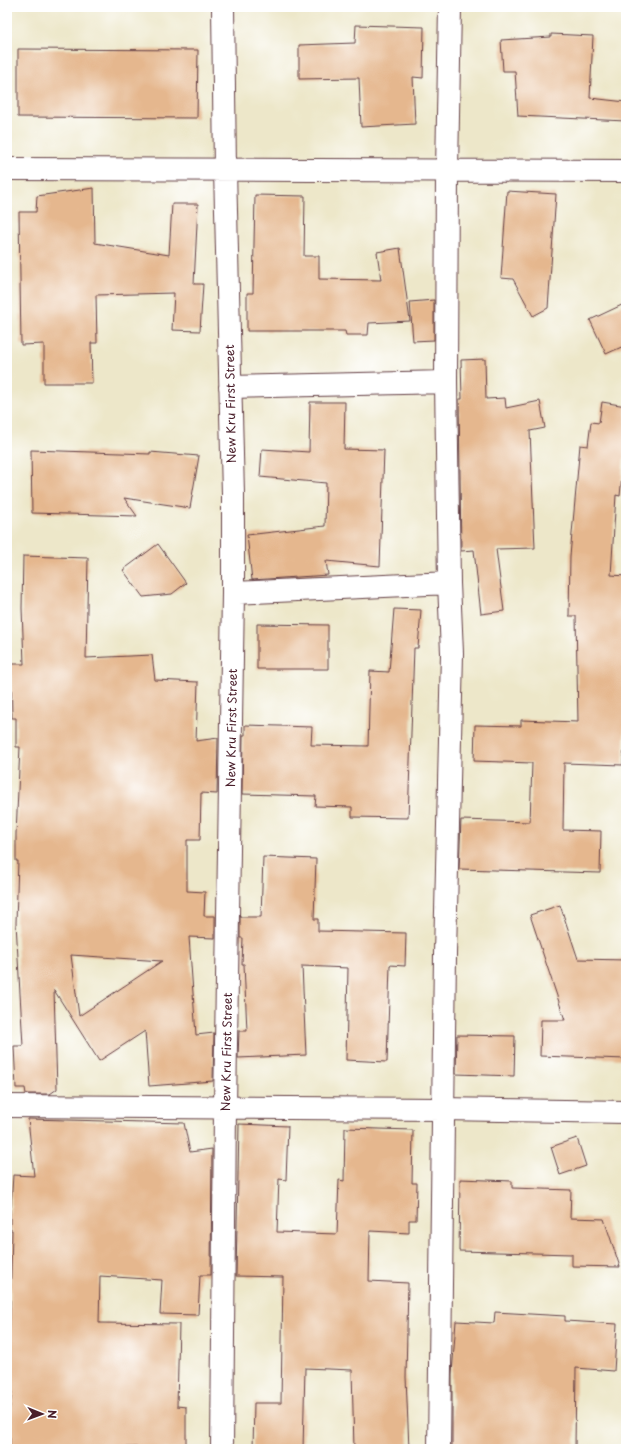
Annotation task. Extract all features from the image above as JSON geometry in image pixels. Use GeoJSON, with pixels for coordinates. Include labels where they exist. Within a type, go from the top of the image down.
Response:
{"type":"FeatureCollection","features":[{"type":"Feature","properties":{"kind":"street","name":"New Kru First Street"},"geometry":{"type":"LineString","coordinates":[[222,1449],[225,1108],[233,593],[230,387],[224,170],[224,7]]}},
{"type":"Feature","properties":{"kind":"street"},"geometry":{"type":"LineString","coordinates":[[439,1449],[443,1109],[452,653],[449,583],[446,382],[446,170],[450,7]]}},
{"type":"Feature","properties":{"kind":"street"},"geometry":{"type":"LineString","coordinates":[[7,169],[626,171]]}},
{"type":"Feature","properties":{"kind":"street"},"geometry":{"type":"LineString","coordinates":[[230,387],[446,382]]}},
{"type":"Feature","properties":{"kind":"street"},"geometry":{"type":"LineString","coordinates":[[233,593],[449,583]]}},
{"type":"Feature","properties":{"kind":"street"},"geometry":{"type":"LineString","coordinates":[[7,1106],[443,1109],[626,1112]]}},
{"type":"Feature","properties":{"kind":"building"},"geometry":{"type":"Polygon","coordinates":[[[356,25],[424,27],[423,78],[413,77],[415,124],[361,127],[359,78],[299,79],[299,45],[355,43],[356,25]]]}},
{"type":"Feature","properties":{"kind":"building"},"geometry":{"type":"Polygon","coordinates":[[[551,34],[593,36],[590,98],[626,102],[626,121],[518,116],[515,71],[503,71],[501,40],[551,37],[551,34]]]}},
{"type":"Feature","properties":{"kind":"building"},"geometry":{"type":"Polygon","coordinates":[[[18,49],[198,50],[197,118],[18,117],[18,49]]]}},
{"type":"Feature","properties":{"kind":"building"},"geometry":{"type":"Polygon","coordinates":[[[94,188],[95,243],[169,255],[172,204],[198,204],[194,284],[203,284],[200,331],[172,330],[174,293],[96,295],[97,343],[91,343],[92,383],[44,383],[44,344],[21,345],[19,212],[36,212],[37,196],[94,188]]]}},
{"type":"Feature","properties":{"kind":"building"},"geometry":{"type":"Polygon","coordinates":[[[507,191],[556,194],[548,308],[533,316],[513,279],[501,278],[507,191]]]}},
{"type":"Feature","properties":{"kind":"building"},"geometry":{"type":"Polygon","coordinates":[[[255,195],[305,196],[304,256],[319,256],[319,279],[381,280],[377,252],[400,248],[410,321],[369,323],[368,335],[346,335],[345,331],[247,331],[247,293],[253,293],[255,195]]]}},
{"type":"Feature","properties":{"kind":"building"},"geometry":{"type":"Polygon","coordinates":[[[434,300],[434,340],[413,341],[410,302],[434,300]]]}},
{"type":"Feature","properties":{"kind":"building"},"geometry":{"type":"Polygon","coordinates":[[[626,303],[626,345],[606,354],[590,320],[626,303]]]}},
{"type":"Feature","properties":{"kind":"building"},"geometry":{"type":"Polygon","coordinates":[[[485,359],[486,399],[505,398],[506,408],[540,401],[545,428],[530,431],[535,548],[496,549],[504,611],[481,614],[474,550],[461,551],[459,399],[462,399],[461,360],[485,359]]]}},
{"type":"Feature","properties":{"kind":"building"},"geometry":{"type":"Polygon","coordinates":[[[310,402],[345,402],[344,449],[384,450],[380,566],[326,561],[328,575],[252,580],[247,535],[325,526],[326,483],[260,477],[262,449],[309,452],[310,402]]]}},
{"type":"Feature","properties":{"kind":"building"},"geometry":{"type":"Polygon","coordinates":[[[602,402],[626,406],[626,435],[620,496],[616,495],[611,575],[626,576],[626,690],[623,765],[564,763],[563,830],[601,831],[600,873],[459,869],[461,820],[530,822],[532,763],[474,761],[475,725],[521,726],[521,720],[578,722],[576,616],[569,616],[570,556],[580,445],[588,446],[591,422],[599,423],[602,402]]]}},
{"type":"Feature","properties":{"kind":"building"},"geometry":{"type":"Polygon","coordinates":[[[31,450],[150,454],[150,452],[199,456],[190,508],[124,498],[137,516],[32,513],[31,450]]]}},
{"type":"Feature","properties":{"kind":"building"},"geometry":{"type":"Polygon","coordinates":[[[158,544],[186,583],[172,594],[143,597],[123,570],[158,544]]]}},
{"type":"Feature","properties":{"kind":"building"},"geometry":{"type":"Polygon","coordinates":[[[23,556],[88,558],[86,658],[152,655],[155,680],[198,682],[196,741],[218,738],[217,794],[201,793],[200,840],[187,840],[187,891],[205,892],[204,916],[215,916],[215,938],[189,937],[196,1035],[214,1033],[213,1081],[149,1086],[145,1031],[99,1061],[54,990],[57,1089],[50,1094],[26,1094],[25,1088],[16,1088],[14,1046],[23,1046],[16,923],[18,861],[16,861],[16,834],[20,747],[16,747],[16,718],[12,718],[11,664],[24,664],[22,608],[23,556]],[[71,955],[79,1016],[162,961],[71,955]]]}},
{"type":"Feature","properties":{"kind":"building"},"geometry":{"type":"Polygon","coordinates":[[[394,609],[421,610],[418,648],[414,648],[408,818],[352,817],[352,807],[315,806],[316,796],[242,794],[243,735],[245,735],[245,725],[312,727],[311,745],[368,746],[370,671],[389,672],[394,609]]]}},
{"type":"Feature","properties":{"kind":"building"},"geometry":{"type":"Polygon","coordinates":[[[257,624],[328,625],[328,669],[257,669],[257,624]]]}},
{"type":"Feature","properties":{"kind":"building"},"geometry":{"type":"Polygon","coordinates":[[[263,857],[316,859],[314,919],[318,919],[318,931],[406,933],[405,966],[390,965],[387,1062],[346,1060],[348,968],[302,966],[306,1055],[238,1058],[239,1031],[247,1031],[244,964],[242,964],[243,938],[240,938],[240,917],[261,917],[263,857]]]}},
{"type":"Feature","properties":{"kind":"building"},"geometry":{"type":"Polygon","coordinates":[[[560,905],[578,959],[626,960],[626,1059],[540,1056],[541,1020],[565,1020],[530,915],[560,905]]]}},
{"type":"Feature","properties":{"kind":"building"},"geometry":{"type":"Polygon","coordinates":[[[457,1035],[515,1036],[514,1076],[456,1074],[457,1035]]]}},
{"type":"Feature","properties":{"kind":"building"},"geometry":{"type":"Polygon","coordinates":[[[28,1119],[184,1123],[190,1152],[212,1149],[211,1275],[200,1275],[198,1315],[160,1314],[162,1280],[100,1276],[99,1323],[179,1324],[177,1406],[186,1407],[186,1449],[146,1449],[146,1447],[10,1449],[10,1437],[7,1437],[7,1425],[12,1392],[8,1392],[12,1230],[10,1230],[10,1207],[13,1175],[34,1176],[28,1119]]]}},
{"type":"Feature","properties":{"kind":"building"},"geometry":{"type":"Polygon","coordinates":[[[239,1124],[288,1126],[286,1180],[279,1179],[277,1232],[337,1234],[339,1180],[344,1181],[345,1128],[413,1130],[412,1183],[417,1183],[416,1220],[409,1220],[409,1233],[370,1231],[369,1281],[408,1283],[406,1377],[409,1449],[354,1449],[352,1370],[305,1368],[303,1449],[253,1449],[254,1403],[281,1403],[283,1277],[236,1276],[239,1124]]]}},
{"type":"Feature","properties":{"kind":"building"},"geometry":{"type":"Polygon","coordinates":[[[577,1138],[586,1166],[560,1175],[551,1147],[577,1138]]]}},
{"type":"Feature","properties":{"kind":"building"},"geometry":{"type":"Polygon","coordinates":[[[460,1179],[512,1181],[512,1188],[571,1190],[570,1218],[604,1219],[620,1267],[572,1266],[572,1254],[459,1251],[460,1179]]]}},
{"type":"Feature","properties":{"kind":"building"},"geometry":{"type":"Polygon","coordinates":[[[495,1312],[565,1316],[565,1321],[617,1324],[614,1371],[576,1368],[575,1449],[452,1449],[452,1374],[456,1321],[494,1323],[495,1312]]]}}]}
